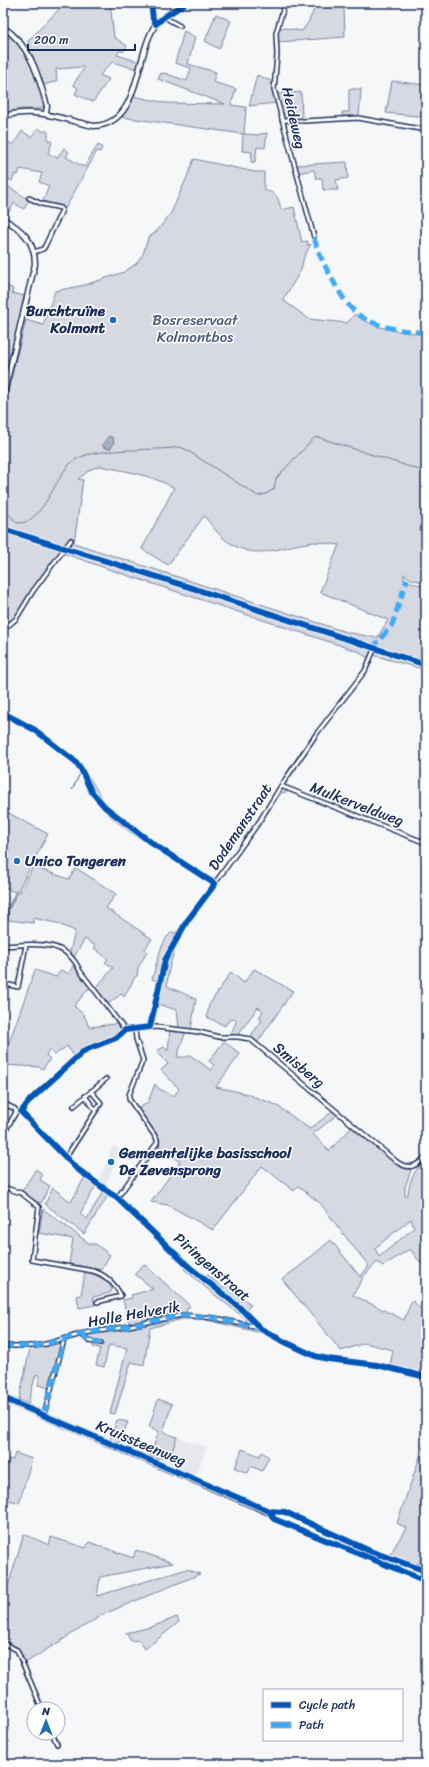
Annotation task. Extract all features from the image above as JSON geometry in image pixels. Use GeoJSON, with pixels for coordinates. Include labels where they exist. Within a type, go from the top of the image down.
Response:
{"type":"FeatureCollection","features":[{"type":"Feature","properties":{"kind":"main road","name":"Kruissteenweg"},"geometry":{"type":"LineString","coordinates":[[3,1398],[269,1511],[314,1532],[334,1538],[426,1578]]}},
{"type":"Feature","properties":{"kind":"main road","name":"Kruissteenweg"},"geometry":{"type":"LineString","coordinates":[[406,1568],[426,1574]]}},
{"type":"Feature","properties":{"kind":"street"},"geometry":{"type":"LineString","coordinates":[[151,3],[153,19],[156,24]]}},
{"type":"Feature","properties":{"kind":"street"},"geometry":{"type":"LineString","coordinates":[[3,116],[26,111],[46,113],[94,126],[106,124],[116,118],[124,111],[128,104],[150,37],[156,24],[186,3]]}},
{"type":"Feature","properties":{"kind":"street","name":"Heideweg"},"geometry":{"type":"LineString","coordinates":[[285,3],[276,33],[277,55],[274,89],[314,237]]}},
{"type":"Feature","properties":{"kind":"street"},"geometry":{"type":"LineString","coordinates":[[164,17],[180,26]]}},
{"type":"Feature","properties":{"kind":"street"},"geometry":{"type":"LineString","coordinates":[[3,27],[16,38],[32,60],[47,106],[46,113]]}},
{"type":"Feature","properties":{"kind":"street"},"geometry":{"type":"LineString","coordinates":[[282,120],[304,121],[358,118],[426,130]]}},
{"type":"Feature","properties":{"kind":"street"},"geometry":{"type":"LineString","coordinates":[[29,198],[42,204],[61,208],[62,210],[43,249],[34,252]]}},
{"type":"Feature","properties":{"kind":"street"},"geometry":{"type":"LineString","coordinates":[[3,218],[23,232],[30,241],[34,252],[34,272],[3,397]]}},
{"type":"Feature","properties":{"kind":"street"},"geometry":{"type":"LineString","coordinates":[[3,630],[16,619],[33,591],[71,540]]}},
{"type":"Feature","properties":{"kind":"street","name":"Dodemanstraat"},"geometry":{"type":"LineString","coordinates":[[150,1027],[165,960],[187,921],[259,822],[280,786],[317,733],[365,671],[373,652]]}},
{"type":"Feature","properties":{"kind":"street"},"geometry":{"type":"LineString","coordinates":[[3,713],[35,730],[76,762],[81,769],[91,791],[105,807],[153,844],[215,884]]}},
{"type":"Feature","properties":{"kind":"street","name":"Mulkerveldweg"},"geometry":{"type":"LineString","coordinates":[[280,786],[426,843]]}},
{"type":"Feature","properties":{"kind":"street"},"geometry":{"type":"LineString","coordinates":[[3,994],[5,984],[18,987],[26,945]]}},
{"type":"Feature","properties":{"kind":"street"},"geometry":{"type":"LineString","coordinates":[[3,946],[49,945],[66,952],[125,1030],[116,1038],[85,1050],[30,1100],[21,1112],[16,1112]]}},
{"type":"Feature","properties":{"kind":"street","name":"Smisberg"},"geometry":{"type":"LineString","coordinates":[[125,1030],[150,1027],[192,1031],[219,1037],[238,1037],[250,1039],[397,1162],[403,1166],[411,1167],[419,1164],[426,1157]]}},
{"type":"Feature","properties":{"kind":"street"},"geometry":{"type":"LineString","coordinates":[[117,1198],[157,1143],[157,1139],[129,1099],[143,1060],[136,1039],[135,1029]]}},
{"type":"Feature","properties":{"kind":"street"},"geometry":{"type":"LineString","coordinates":[[74,1106],[106,1079]]}},
{"type":"Feature","properties":{"kind":"street"},"geometry":{"type":"LineString","coordinates":[[66,1157],[101,1103],[91,1091]]}},
{"type":"Feature","properties":{"kind":"street"},"geometry":{"type":"LineString","coordinates":[[85,1096],[96,1111]]}},
{"type":"Feature","properties":{"kind":"street"},"geometry":{"type":"LineString","coordinates":[[3,1103],[15,1109],[16,1112]]}},
{"type":"Feature","properties":{"kind":"street"},"geometry":{"type":"LineString","coordinates":[[3,1135],[16,1112]]}},
{"type":"Feature","properties":{"kind":"street","name":"Piringenstraat"},"geometry":{"type":"LineString","coordinates":[[21,1112],[86,1176],[117,1198],[188,1266],[239,1307],[261,1329],[274,1337],[315,1356],[377,1365],[426,1376]]}},
{"type":"Feature","properties":{"kind":"street"},"geometry":{"type":"LineString","coordinates":[[3,1187],[21,1193],[39,1207],[32,1260],[96,1271],[118,1288],[121,1296],[97,1302]]}},
{"type":"Feature","properties":{"kind":"street","name":"Holle Helverik"},"geometry":{"type":"LineString","coordinates":[[3,1346],[34,1346],[64,1340],[82,1334],[182,1315],[215,1318],[261,1329]]}},
{"type":"Feature","properties":{"kind":"street","name":"Holle Helverik"},"geometry":{"type":"LineString","coordinates":[[82,1334],[89,1340],[101,1343]]}},
{"type":"Feature","properties":{"kind":"street"},"geometry":{"type":"LineString","coordinates":[[44,1416],[64,1340]]}},
{"type":"Feature","properties":{"kind":"street"},"geometry":{"type":"LineString","coordinates":[[3,1643],[17,1650],[39,1701]]}},
{"type":"Feature","properties":{"kind":"shaded area","name":"Gemeentelijke basisschool De Zevensprong"},"geometry":{"type":"Polygon","coordinates":[[[113,1145],[120,1149],[105,1187],[98,1183],[113,1145]]]}},
{"type":"Feature","properties":{"kind":"shaded area"},"geometry":{"type":"Polygon","coordinates":[[[177,1437],[207,1447],[196,1476],[157,1459],[170,1457],[177,1437]]]}},
{"type":"Feature","properties":{"kind":"green space"},"geometry":{"type":"Polygon","coordinates":[[[65,3],[110,3],[114,37],[127,46],[123,52],[120,50],[117,55],[140,62],[137,69],[112,62],[100,75],[109,79],[93,102],[75,94],[78,88],[73,85],[84,68],[83,67],[56,69],[57,81],[44,85],[28,44],[28,41],[65,3]]]}},
{"type":"Feature","properties":{"kind":"green space"},"geometry":{"type":"Polygon","coordinates":[[[315,7],[344,8],[345,37],[278,42],[278,27],[302,31],[309,21],[315,7]]]}},
{"type":"Feature","properties":{"kind":"green space"},"geometry":{"type":"Polygon","coordinates":[[[216,14],[231,21],[219,49],[205,41],[216,14]]]}},
{"type":"Feature","properties":{"kind":"green space"},"geometry":{"type":"Polygon","coordinates":[[[3,30],[19,45],[30,63],[44,104],[42,109],[21,109],[3,114],[3,30]]]}},
{"type":"Feature","properties":{"kind":"green space"},"geometry":{"type":"Polygon","coordinates":[[[184,31],[195,37],[188,64],[216,72],[213,82],[236,89],[231,105],[246,107],[244,134],[259,135],[267,133],[265,148],[257,147],[255,162],[251,162],[252,152],[242,151],[243,134],[121,117],[126,111],[133,96],[166,103],[225,104],[158,79],[161,73],[164,73],[187,81],[191,68],[175,63],[184,31]]]}},
{"type":"Feature","properties":{"kind":"green space"},"geometry":{"type":"Polygon","coordinates":[[[257,75],[271,81],[276,103],[249,106],[257,75]]]}},
{"type":"Feature","properties":{"kind":"green space"},"geometry":{"type":"Polygon","coordinates":[[[392,81],[426,85],[426,117],[386,113],[392,81]]]}},
{"type":"Feature","properties":{"kind":"green space"},"geometry":{"type":"Polygon","coordinates":[[[349,89],[361,89],[359,117],[342,116],[342,112],[349,112],[349,89]]]}},
{"type":"Feature","properties":{"kind":"green space"},"geometry":{"type":"Polygon","coordinates":[[[301,92],[302,119],[290,117],[283,113],[277,94],[301,92]]]}},
{"type":"Feature","properties":{"kind":"green space"},"geometry":{"type":"Polygon","coordinates":[[[38,128],[44,132],[46,130],[48,132],[48,141],[51,140],[52,143],[48,153],[57,158],[64,148],[69,152],[66,157],[84,167],[98,145],[102,147],[100,152],[97,151],[65,209],[43,201],[49,186],[39,182],[42,173],[20,169],[18,175],[15,174],[12,181],[9,179],[6,185],[29,200],[24,209],[14,203],[6,217],[3,215],[3,146],[7,141],[13,145],[22,131],[31,137],[38,128]]]}},
{"type":"Feature","properties":{"kind":"green space","name":"Bosreservaat Kolmontbos"},"geometry":{"type":"Polygon","coordinates":[[[194,159],[255,172],[264,172],[264,190],[277,197],[281,210],[294,207],[302,242],[308,241],[307,245],[311,244],[304,257],[301,270],[283,300],[309,319],[347,323],[355,314],[371,324],[380,327],[398,331],[426,334],[426,583],[411,579],[404,574],[404,580],[426,587],[426,670],[376,656],[374,654],[378,640],[375,644],[370,660],[360,652],[63,553],[69,541],[13,622],[3,629],[3,410],[26,320],[43,325],[55,291],[85,285],[124,272],[137,263],[143,254],[148,238],[157,231],[171,213],[194,159]],[[100,466],[91,469],[78,479],[83,480],[74,543],[346,632],[377,638],[388,620],[320,592],[339,545],[315,542],[303,543],[271,551],[250,551],[239,548],[224,539],[204,516],[168,565],[142,549],[174,488],[148,477],[100,466]]]}},
{"type":"Feature","properties":{"kind":"green space"},"geometry":{"type":"Polygon","coordinates":[[[347,162],[348,178],[336,180],[338,190],[323,190],[322,178],[316,178],[314,170],[297,173],[296,165],[347,162]]]}},
{"type":"Feature","properties":{"kind":"green space"},"geometry":{"type":"Polygon","coordinates":[[[3,284],[13,289],[12,293],[25,296],[3,386],[3,284]]]}},
{"type":"Feature","properties":{"kind":"green space"},"geometry":{"type":"Polygon","coordinates":[[[3,714],[46,738],[66,754],[81,772],[72,790],[80,773],[74,764],[56,747],[23,726],[3,716],[3,714]]]}},
{"type":"Feature","properties":{"kind":"green space"},"geometry":{"type":"Polygon","coordinates":[[[320,731],[288,779],[284,777],[311,736],[314,738],[320,731]]]}},
{"type":"Feature","properties":{"kind":"green space"},"geometry":{"type":"Polygon","coordinates":[[[82,778],[90,778],[105,801],[125,820],[123,823],[136,834],[181,862],[181,864],[139,838],[109,815],[96,803],[87,790],[82,778]]]}},
{"type":"Feature","properties":{"kind":"green space"},"geometry":{"type":"Polygon","coordinates":[[[285,789],[291,791],[281,793],[237,857],[236,856],[279,790],[285,789]]]}},
{"type":"Feature","properties":{"kind":"green space","name":"Unico Tongeren"},"geometry":{"type":"Polygon","coordinates":[[[3,810],[48,834],[8,909],[5,930],[3,930],[3,902],[9,905],[16,891],[14,892],[5,887],[3,889],[3,810]]]}},
{"type":"Feature","properties":{"kind":"green space"},"geometry":{"type":"Polygon","coordinates":[[[33,867],[69,879],[76,868],[116,894],[106,908],[152,939],[145,949],[147,952],[138,968],[137,976],[124,997],[121,994],[108,1004],[96,988],[113,968],[105,962],[108,959],[94,948],[96,946],[85,939],[74,957],[70,952],[75,931],[56,923],[33,918],[33,923],[8,920],[9,909],[33,867]]]}},
{"type":"Feature","properties":{"kind":"green space"},"geometry":{"type":"Polygon","coordinates":[[[187,922],[189,923],[176,946],[171,961],[167,986],[196,999],[191,1030],[179,1028],[177,1010],[157,1004],[161,984],[152,979],[165,940],[173,932],[179,934],[187,922]]]}},
{"type":"Feature","properties":{"kind":"green space"},"geometry":{"type":"Polygon","coordinates":[[[73,965],[90,987],[74,1006],[84,1015],[89,1027],[114,1024],[117,1021],[122,1027],[120,1032],[113,1038],[88,1046],[74,1056],[67,1046],[55,1055],[49,1050],[46,1055],[50,1059],[43,1069],[39,1067],[3,1065],[3,1059],[35,970],[56,977],[61,970],[69,974],[73,965]]]}},
{"type":"Feature","properties":{"kind":"green space"},"geometry":{"type":"Polygon","coordinates":[[[254,969],[293,991],[257,1043],[250,1037],[262,1020],[259,1018],[263,1011],[258,1007],[237,1036],[230,1036],[236,1019],[229,1020],[225,1026],[207,1017],[209,1005],[231,972],[244,983],[254,969]]]}},
{"type":"Feature","properties":{"kind":"green space"},"geometry":{"type":"Polygon","coordinates":[[[170,1029],[186,1031],[177,1057],[188,1057],[190,1055],[211,1070],[214,1065],[209,1061],[224,1041],[240,1054],[216,1087],[244,1093],[276,1105],[310,1129],[334,1110],[338,1114],[313,1134],[329,1151],[353,1126],[403,1168],[411,1170],[405,1187],[405,1196],[408,1195],[413,1175],[426,1159],[426,1270],[410,1249],[383,1266],[377,1262],[364,1276],[353,1295],[404,1320],[412,1300],[426,1314],[426,1375],[390,1366],[393,1350],[365,1343],[341,1351],[282,1279],[331,1240],[360,1277],[369,1266],[321,1204],[298,1186],[294,1191],[262,1166],[213,1230],[168,1205],[151,1202],[180,1162],[159,1147],[160,1140],[138,1109],[148,1102],[155,1084],[159,1089],[174,1096],[179,1089],[161,1070],[168,1064],[157,1051],[164,1047],[168,1051],[170,1029]],[[411,1219],[375,1248],[379,1257],[414,1228],[411,1219]]]}},
{"type":"Feature","properties":{"kind":"green space"},"geometry":{"type":"Polygon","coordinates":[[[36,1169],[42,1175],[40,1180],[50,1186],[41,1203],[37,1202],[22,1191],[36,1169]]]}},
{"type":"Feature","properties":{"kind":"green space"},"geometry":{"type":"Polygon","coordinates":[[[85,1177],[96,1185],[80,1214],[87,1219],[104,1190],[109,1194],[84,1234],[45,1204],[53,1188],[71,1202],[85,1177]]]}},
{"type":"Feature","properties":{"kind":"green space"},"geometry":{"type":"Polygon","coordinates":[[[43,1209],[90,1244],[96,1244],[110,1255],[101,1270],[69,1264],[73,1239],[39,1233],[43,1209]]]}},
{"type":"Feature","properties":{"kind":"green space"},"geometry":{"type":"Polygon","coordinates":[[[144,1264],[190,1306],[186,1310],[190,1316],[216,1319],[244,1326],[246,1319],[184,1269],[186,1266],[201,1280],[207,1274],[223,1288],[227,1284],[251,1305],[246,1310],[264,1327],[261,1330],[266,1334],[202,1319],[182,1319],[150,1328],[144,1365],[131,1362],[115,1414],[110,1413],[127,1348],[109,1345],[104,1367],[96,1365],[100,1348],[93,1347],[94,1340],[87,1337],[85,1334],[130,1327],[123,1300],[132,1298],[131,1295],[153,1289],[135,1274],[144,1264]]]}},
{"type":"Feature","properties":{"kind":"green space"},"geometry":{"type":"Polygon","coordinates":[[[85,1272],[105,1280],[112,1290],[110,1293],[93,1297],[95,1305],[79,1308],[77,1296],[81,1295],[85,1272]]]}},
{"type":"Feature","properties":{"kind":"green space"},"geometry":{"type":"Polygon","coordinates":[[[59,1343],[61,1346],[50,1388],[38,1385],[40,1376],[36,1374],[28,1404],[19,1400],[30,1348],[59,1343]]]}},
{"type":"Feature","properties":{"kind":"green space"},"geometry":{"type":"Polygon","coordinates":[[[158,1399],[172,1404],[163,1432],[177,1437],[170,1457],[157,1459],[150,1456],[159,1431],[149,1427],[158,1399]]]}},
{"type":"Feature","properties":{"kind":"green space"},"geometry":{"type":"Polygon","coordinates":[[[117,1420],[128,1422],[119,1443],[110,1440],[117,1420]]]}},
{"type":"Feature","properties":{"kind":"green space"},"geometry":{"type":"Polygon","coordinates":[[[426,1439],[426,1550],[419,1561],[426,1564],[426,1566],[417,1563],[415,1566],[389,1556],[406,1528],[397,1523],[426,1439]]]}},
{"type":"Feature","properties":{"kind":"green space"},"geometry":{"type":"Polygon","coordinates":[[[242,1449],[260,1456],[262,1452],[269,1457],[262,1471],[251,1466],[248,1473],[235,1468],[242,1449]]]}},
{"type":"Feature","properties":{"kind":"green space"},"geometry":{"type":"Polygon","coordinates":[[[15,1453],[32,1459],[19,1503],[3,1498],[3,1468],[6,1469],[9,1459],[13,1460],[15,1453]]]}},
{"type":"Feature","properties":{"kind":"green space"},"geometry":{"type":"Polygon","coordinates":[[[24,1534],[49,1545],[51,1537],[86,1548],[89,1542],[133,1558],[136,1550],[173,1563],[100,1577],[97,1596],[187,1569],[200,1574],[104,1614],[25,1663],[18,1648],[3,1641],[3,1596],[5,1596],[24,1534]]]}},
{"type":"Feature","properties":{"kind":"green space"},"geometry":{"type":"Polygon","coordinates":[[[177,1617],[179,1622],[145,1649],[139,1640],[131,1641],[126,1633],[151,1627],[177,1617]]]}},
{"type":"Feature","properties":{"kind":"water"},"geometry":{"type":"Polygon","coordinates":[[[109,436],[113,438],[114,443],[110,449],[103,447],[103,443],[109,436]]]}},
{"type":"Feature","properties":{"kind":"waterway"},"geometry":{"type":"LineString","coordinates":[[3,508],[17,523],[26,522],[41,508],[72,462],[80,457],[92,454],[122,450],[179,447],[185,449],[258,496],[266,494],[274,489],[276,479],[279,475],[314,438],[317,437],[426,472]]}},
{"type":"Feature","properties":{"kind":"marked path"},"geometry":{"type":"LineString","coordinates":[[314,237],[328,272],[341,294],[353,310],[369,321],[387,327],[426,333]]}},
{"type":"Feature","properties":{"kind":"marked path"},"geometry":{"type":"LineString","coordinates":[[374,651],[376,644],[392,625],[407,579]]}},
{"type":"Feature","properties":{"kind":"marked path"},"geometry":{"type":"LineString","coordinates":[[3,1346],[34,1346],[46,1344],[85,1333],[119,1328],[182,1315],[215,1318],[258,1328]]}},
{"type":"Feature","properties":{"kind":"marked path"},"geometry":{"type":"LineString","coordinates":[[81,1334],[89,1341],[101,1343]]}},
{"type":"Feature","properties":{"kind":"marked path"},"geometry":{"type":"LineString","coordinates":[[44,1415],[64,1340]]}},
{"type":"Feature","properties":{"kind":"cycle path"},"geometry":{"type":"LineString","coordinates":[[151,3],[153,19],[156,24],[186,3]]}},
{"type":"Feature","properties":{"kind":"cycle path"},"geometry":{"type":"LineString","coordinates":[[3,529],[183,585],[426,665]]}},
{"type":"Feature","properties":{"kind":"cycle path"},"geometry":{"type":"LineString","coordinates":[[3,713],[35,730],[76,762],[81,769],[91,791],[105,807],[153,844],[215,884],[187,921],[165,960],[150,1027],[125,1030],[116,1038],[85,1050],[30,1100],[21,1112],[76,1168],[117,1198],[188,1266],[239,1307],[261,1329],[315,1356],[377,1365],[426,1377]]}},
{"type":"Feature","properties":{"kind":"cycle path"},"geometry":{"type":"LineString","coordinates":[[3,1398],[269,1511],[285,1512],[370,1551],[426,1571]]}},
{"type":"Feature","properties":{"kind":"cycle path"},"geometry":{"type":"LineString","coordinates":[[269,1511],[274,1519],[426,1581]]}},
{"type":"Feature","properties":{"kind":"place","name":"Burchtruïne Kolmont"},"geometry":{"type":"Point","coordinates":[113,320]}},
{"type":"Feature","properties":{"kind":"place","name":"Unico Tongeren"},"geometry":{"type":"Point","coordinates":[17,861]}},
{"type":"Feature","properties":{"kind":"place","name":"Gemeentelijke basisschool De Zevensprong"},"geometry":{"type":"Point","coordinates":[111,1162]}}]}
